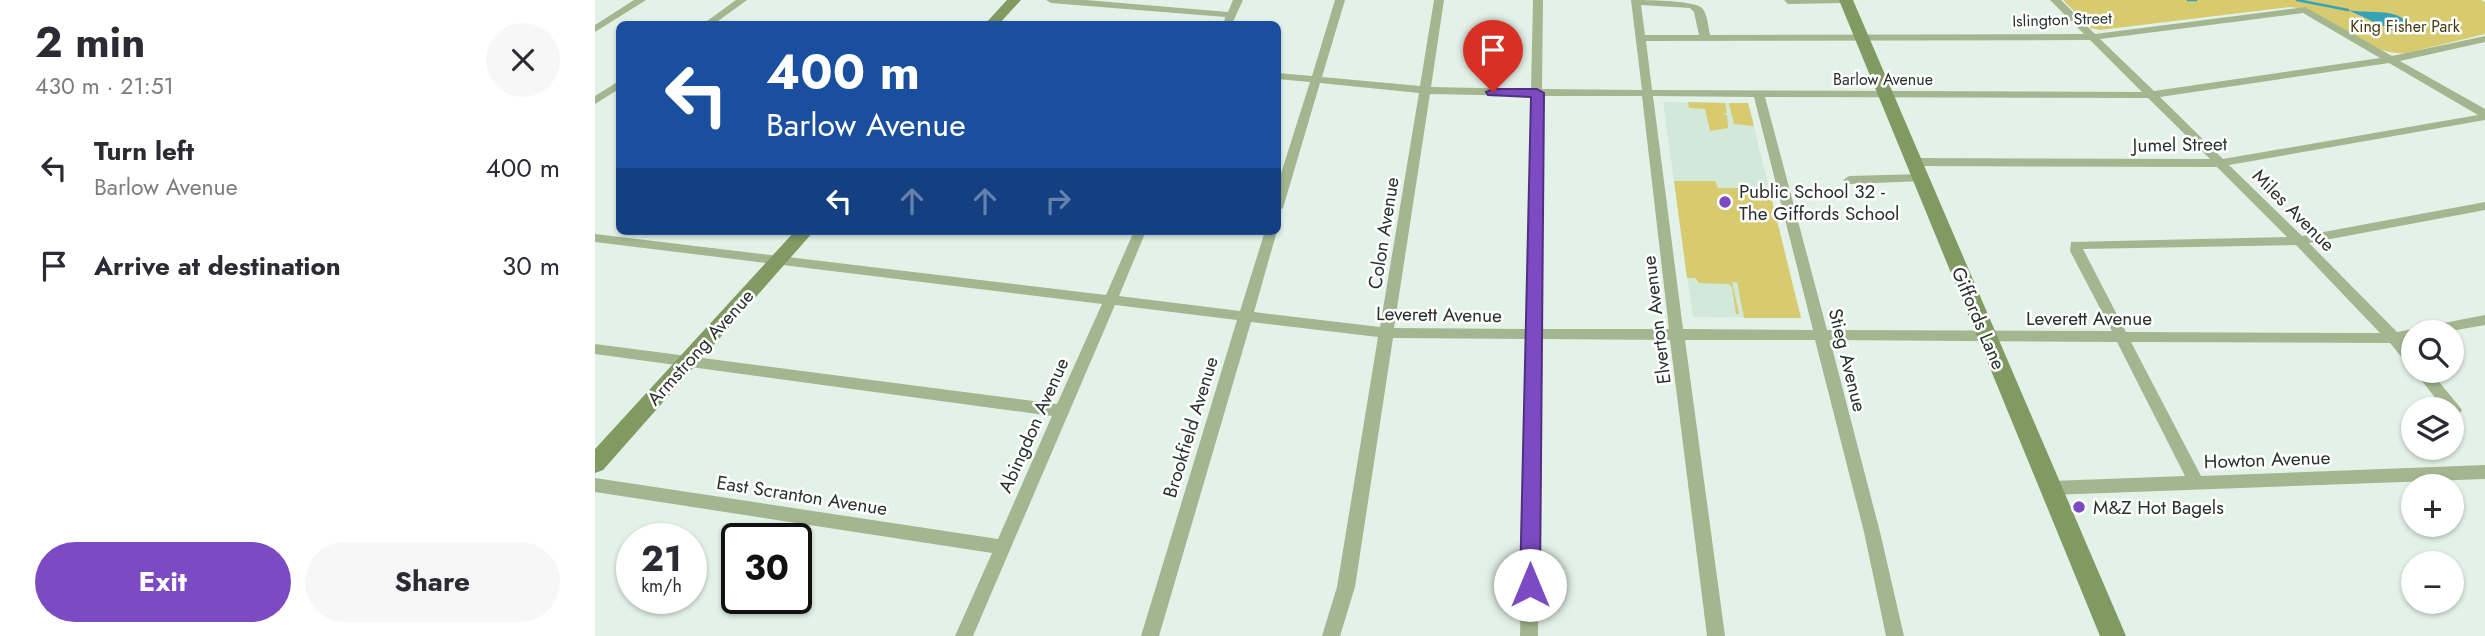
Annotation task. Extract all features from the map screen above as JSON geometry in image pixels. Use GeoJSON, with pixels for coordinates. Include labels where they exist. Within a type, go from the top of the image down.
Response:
{"type":"FeatureCollection","features":[{"type":"Feature","properties":{"kind":"street"},"geometry":{"type":"LineString","coordinates":[[595,29],[641,0]]}},
{"type":"Feature","properties":{"kind":"street"},"geometry":{"type":"LineString","coordinates":[[712,21],[742,0]]}},
{"type":"Feature","properties":{"kind":"street"},"geometry":{"type":"LineString","coordinates":[[995,21],[1014,0]]}},
{"type":"Feature","properties":{"kind":"street"},"geometry":{"type":"LineString","coordinates":[[1051,0],[1229,20],[1238,0]]}},
{"type":"Feature","properties":{"kind":"street"},"geometry":{"type":"LineString","coordinates":[[1281,195],[1340,0]]}},
{"type":"Feature","properties":{"kind":"street","name":"Colon Avenue"},"geometry":{"type":"LineString","coordinates":[[1331,636],[1346,587],[1439,0]]}},
{"type":"Feature","properties":{"kind":"street"},"geometry":{"type":"LineString","coordinates":[[1529,636],[1538,0]]}},
{"type":"Feature","properties":{"kind":"street"},"geometry":{"type":"LineString","coordinates":[[1789,3],[1846,0]]}},
{"type":"Feature","properties":{"kind":"street","name":"Giffords Lane"},"geometry":{"type":"LineString","coordinates":[[1846,0],[2113,636]]}},
{"type":"Feature","properties":{"kind":"street","name":"Miles Avenue"},"geometry":{"type":"LineString","coordinates":[[2055,0],[2299,241],[2401,346]]}},
{"type":"Feature","properties":{"kind":"street"},"geometry":{"type":"LineString","coordinates":[[1637,1],[1671,2],[1695,7],[1705,37]]}},
{"type":"Feature","properties":{"kind":"street","name":"Elverton Avenue"},"geometry":{"type":"LineString","coordinates":[[1637,1],[1716,636]]}},
{"type":"Feature","properties":{"kind":"street","name":"Islington Street"},"geometry":{"type":"LineString","coordinates":[[1641,38],[2093,37],[2305,10],[2394,59]]}},
{"type":"Feature","properties":{"kind":"street"},"geometry":{"type":"LineString","coordinates":[[595,14],[615,16]]}},
{"type":"Feature","properties":{"kind":"street","name":"Barlow Avenue"},"geometry":{"type":"LineString","coordinates":[[1281,76],[1425,90],[1537,93],[2152,95],[2394,59],[2485,39]]}},
{"type":"Feature","properties":{"kind":"street"},"geometry":{"type":"LineString","coordinates":[[2394,59],[2485,116]]}},
{"type":"Feature","properties":{"kind":"street"},"geometry":{"type":"LineString","coordinates":[[595,100],[616,86]]}},
{"type":"Feature","properties":{"kind":"street","name":"Stieg Avenue"},"geometry":{"type":"LineString","coordinates":[[1759,94],[1872,532],[1895,636]]}},
{"type":"Feature","properties":{"kind":"street","name":"Jumel Street"},"geometry":{"type":"LineString","coordinates":[[1913,162],[2220,163],[2485,116]]}},
{"type":"Feature","properties":{"kind":"street"},"geometry":{"type":"LineString","coordinates":[[1849,180],[1920,178]]}},
{"type":"Feature","properties":{"kind":"street"},"geometry":{"type":"LineString","coordinates":[[2197,483],[2120,337],[2076,245],[2299,241],[2485,206]]}},
{"type":"Feature","properties":{"kind":"street","name":"Armstrong Avenue"},"geometry":{"type":"LineString","coordinates":[[595,464],[801,235]]}},
{"type":"Feature","properties":{"kind":"street","name":"Abingdon Avenue"},"geometry":{"type":"LineString","coordinates":[[964,636],[1138,235]]}},
{"type":"Feature","properties":{"kind":"street","name":"Brookfield Avenue"},"geometry":{"type":"LineString","coordinates":[[1150,636],[1270,235]]}},
{"type":"Feature","properties":{"kind":"street","name":"Leverett Avenue"},"geometry":{"type":"LineString","coordinates":[[595,239],[1386,333],[2401,337]]}},
{"type":"Feature","properties":{"kind":"street"},"geometry":{"type":"LineString","coordinates":[[2464,324],[2485,320]]}},
{"type":"Feature","properties":{"kind":"street"},"geometry":{"type":"LineString","coordinates":[[595,349],[1062,411]]}},
{"type":"Feature","properties":{"kind":"street"},"geometry":{"type":"LineString","coordinates":[[2431,383],[2443,397]]}},
{"type":"Feature","properties":{"kind":"street","name":"Howton Avenue"},"geometry":{"type":"LineString","coordinates":[[2051,488],[2485,472]]}},
{"type":"Feature","properties":{"kind":"street","name":"East Scranton Avenue"},"geometry":{"type":"LineString","coordinates":[[595,485],[1003,547]]}},
{"type":"Feature","properties":{"kind":"shaded area","name":"Public School 32 - The Giffords School"},"geometry":{"type":"Polygon","coordinates":[[[1663,102],[1748,103],[1801,318],[1693,317],[1663,102]]]}},
{"type":"Feature","properties":{"kind":"green space","name":"King Fisher Park"},"geometry":{"type":"Polygon","coordinates":[[[2063,0],[2481,0],[2485,2],[2485,34],[2407,53],[2392,53],[2363,41],[2320,16],[2290,7],[2100,30],[2091,28],[2063,0]]]}},
{"type":"Feature","properties":{"kind":"green space"},"geometry":{"type":"Polygon","coordinates":[[[1688,102],[1725,103],[1727,113],[1722,114],[1727,115],[1728,128],[1710,131],[1705,109],[1689,108],[1688,102]]]}},
{"type":"Feature","properties":{"kind":"green space"},"geometry":{"type":"Polygon","coordinates":[[[1729,103],[1748,103],[1754,126],[1734,124],[1729,103]]]}},
{"type":"Feature","properties":{"kind":"green space"},"geometry":{"type":"Polygon","coordinates":[[[1674,181],[1715,181],[1718,188],[1769,188],[1801,318],[1744,318],[1737,282],[1732,282],[1739,314],[1736,314],[1732,287],[1729,284],[1699,283],[1695,278],[1687,278],[1674,181]]]}},
{"type":"Feature","properties":{"kind":"water"},"geometry":{"type":"Polygon","coordinates":[[[2348,10],[2395,15],[2407,22],[2407,28],[2394,31],[2348,10]]]}},
{"type":"Feature","properties":{"kind":"waterway"},"geometry":{"type":"LineString","coordinates":[[2188,0],[2196,0]]}},
{"type":"Feature","properties":{"kind":"waterway"},"geometry":{"type":"LineString","coordinates":[[2297,0],[2348,10]]}},
{"type":"Feature","properties":{"kind":"place","name":"Public School 32 - The Giffords School"},"geometry":{"type":"Point","coordinates":[1725,202]}},
{"type":"Feature","properties":{"kind":"place","name":"M&Z Hot Bagels"},"geometry":{"type":"Point","coordinates":[2079,507]}},
{"type":"Feature","properties":{"kind":"route"},"geometry":{"type":"LineString","coordinates":[[1493,92],[1537,93],[1530,585]]}}]}
